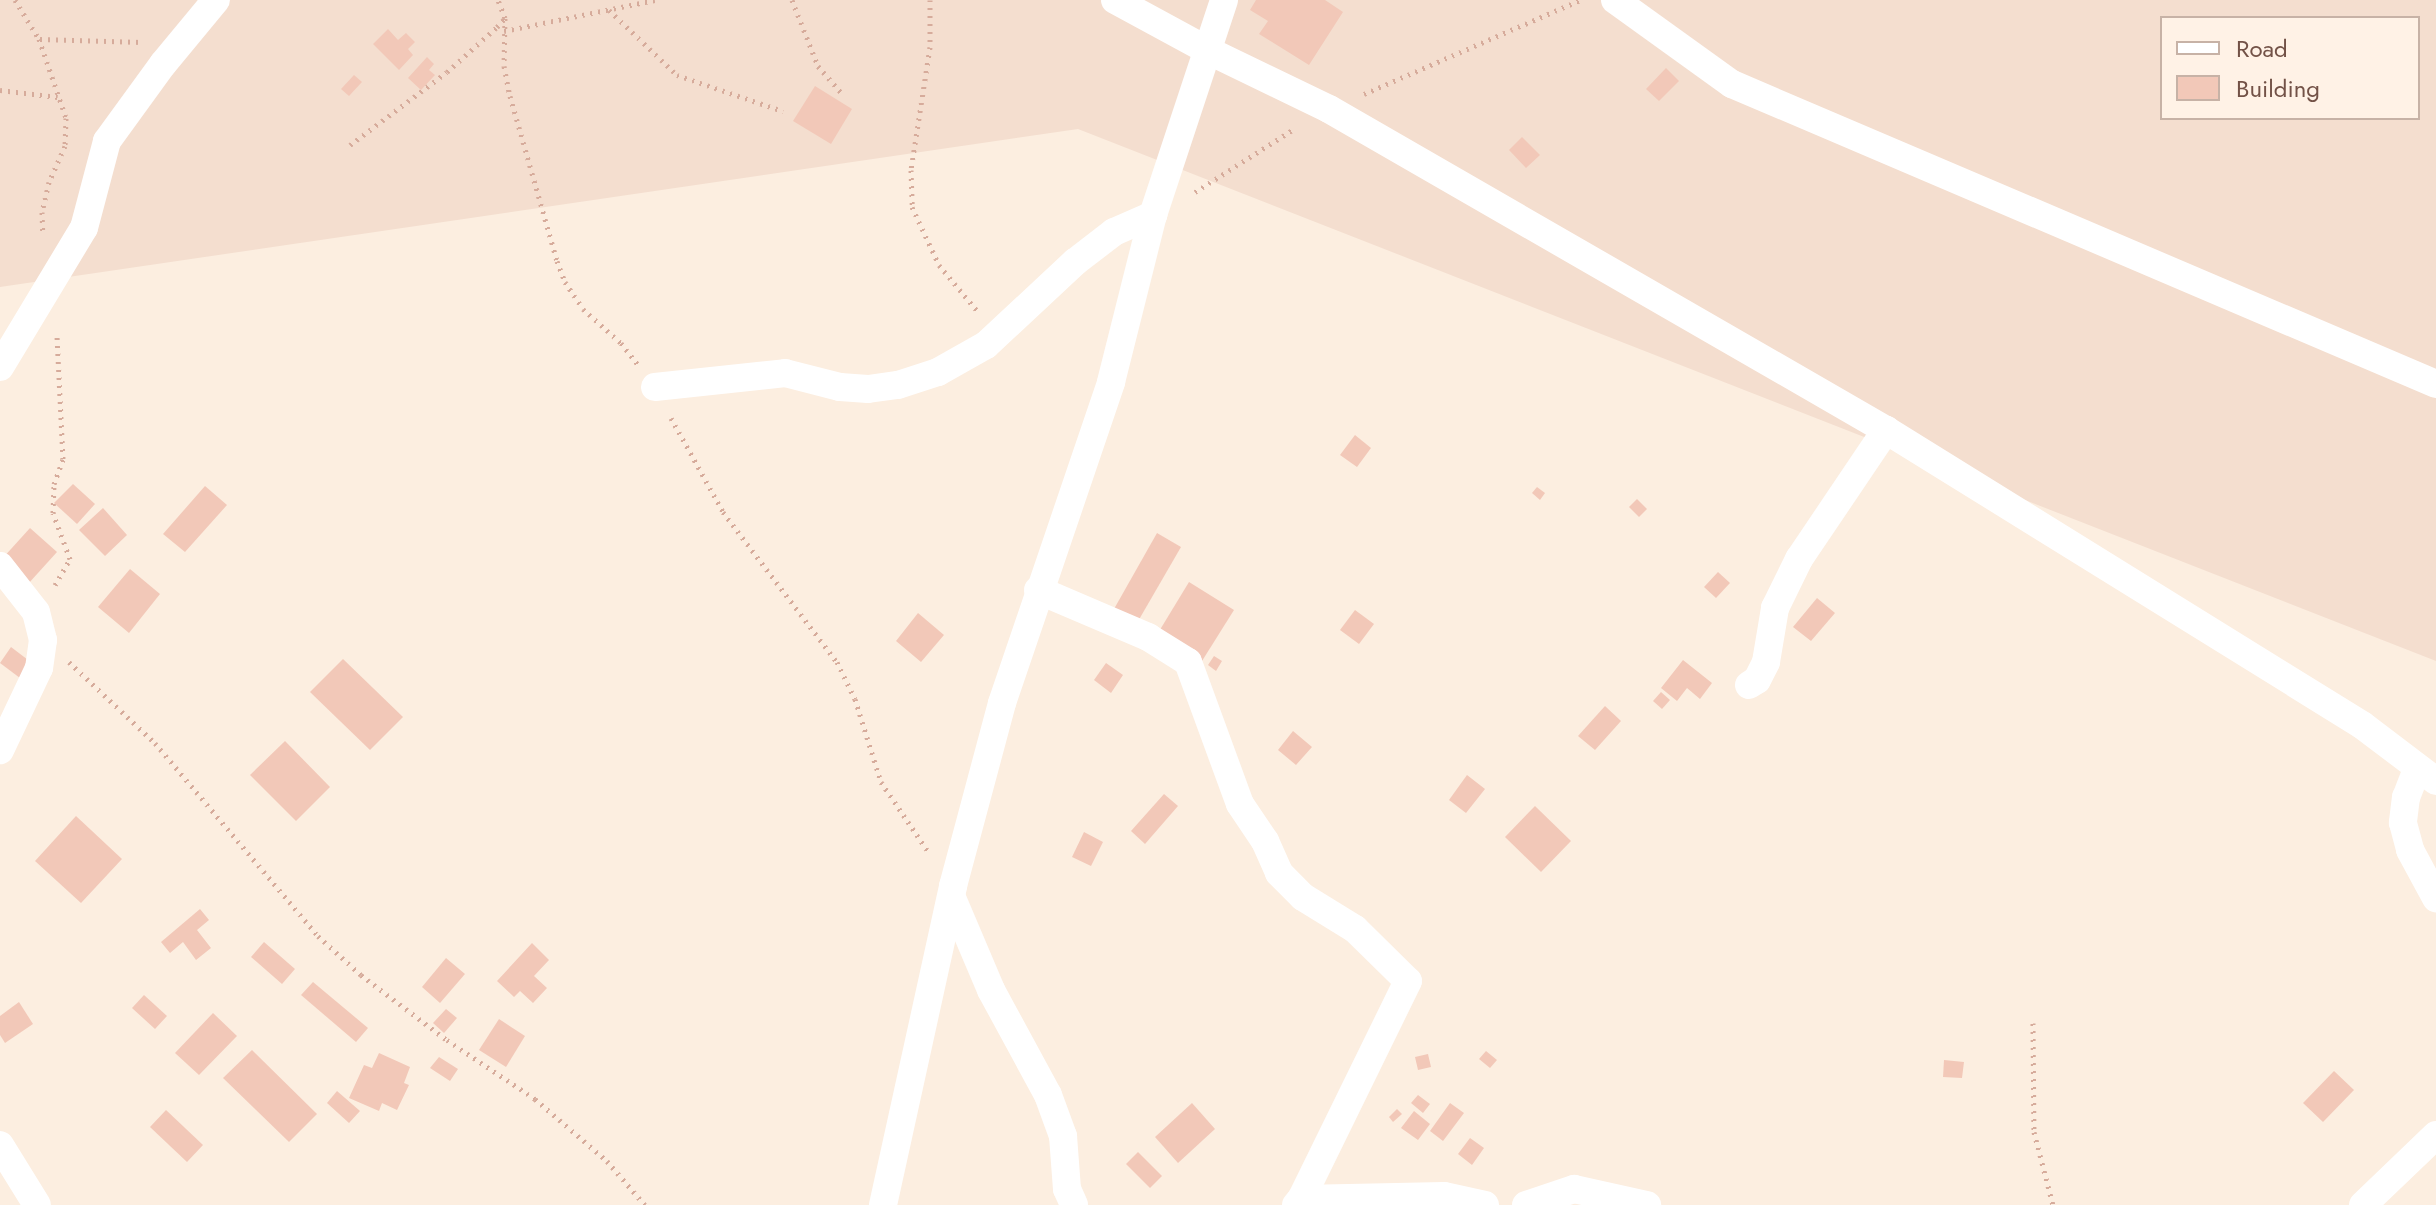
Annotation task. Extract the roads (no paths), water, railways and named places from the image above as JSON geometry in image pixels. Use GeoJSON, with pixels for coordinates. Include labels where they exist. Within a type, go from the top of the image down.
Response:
{"type":"FeatureCollection","features":[{"type":"Feature","properties":{"kind":"street"},"geometry":{"type":"LineString","coordinates":[[0,367],[84,228],[107,141],[216,0]]}},
{"type":"Feature","properties":{"kind":"street"},"geometry":{"type":"LineString","coordinates":[[1115,0],[1209,51],[1329,109],[1886,430],[2362,725],[2426,775],[2406,797],[2403,823],[2410,850],[2436,898]]}},
{"type":"Feature","properties":{"kind":"street"},"geometry":{"type":"LineString","coordinates":[[883,1205],[952,892],[1002,703],[1111,382],[1153,215],[1224,0]]}},
{"type":"Feature","properties":{"kind":"street"},"geometry":{"type":"LineString","coordinates":[[1615,0],[1732,84],[2436,384]]}},
{"type":"Feature","properties":{"kind":"street"},"geometry":{"type":"LineString","coordinates":[[655,387],[785,373],[840,387],[868,389],[898,385],[963,360],[998,335],[1075,262],[1114,232],[1153,215]]}},
{"type":"Feature","properties":{"kind":"street"},"geometry":{"type":"LineString","coordinates":[[1749,685],[1757,680],[1766,662],[1775,608],[1799,559],[1886,430]]}},
{"type":"Feature","properties":{"kind":"street"},"geometry":{"type":"LineString","coordinates":[[0,566],[36,612],[43,640],[39,668],[0,750]]}},
{"type":"Feature","properties":{"kind":"street"},"geometry":{"type":"LineString","coordinates":[[1038,590],[1148,637],[1188,662],[1240,804],[1265,841],[1279,873],[1303,897],[1355,929],[1408,981],[1299,1202],[1444,1196],[1485,1205]]}},
{"type":"Feature","properties":{"kind":"street"},"geometry":{"type":"LineString","coordinates":[[952,892],[991,990],[1048,1095],[1063,1136],[1067,1189],[1074,1205]]}},
{"type":"Feature","properties":{"kind":"street"},"geometry":{"type":"LineString","coordinates":[[2363,1205],[2436,1135]]}},
{"type":"Feature","properties":{"kind":"street"},"geometry":{"type":"LineString","coordinates":[[0,1145],[37,1205]]}},
{"type":"Feature","properties":{"kind":"street"},"geometry":{"type":"LineString","coordinates":[[1526,1205],[1574,1189],[1647,1205]]}}]}
